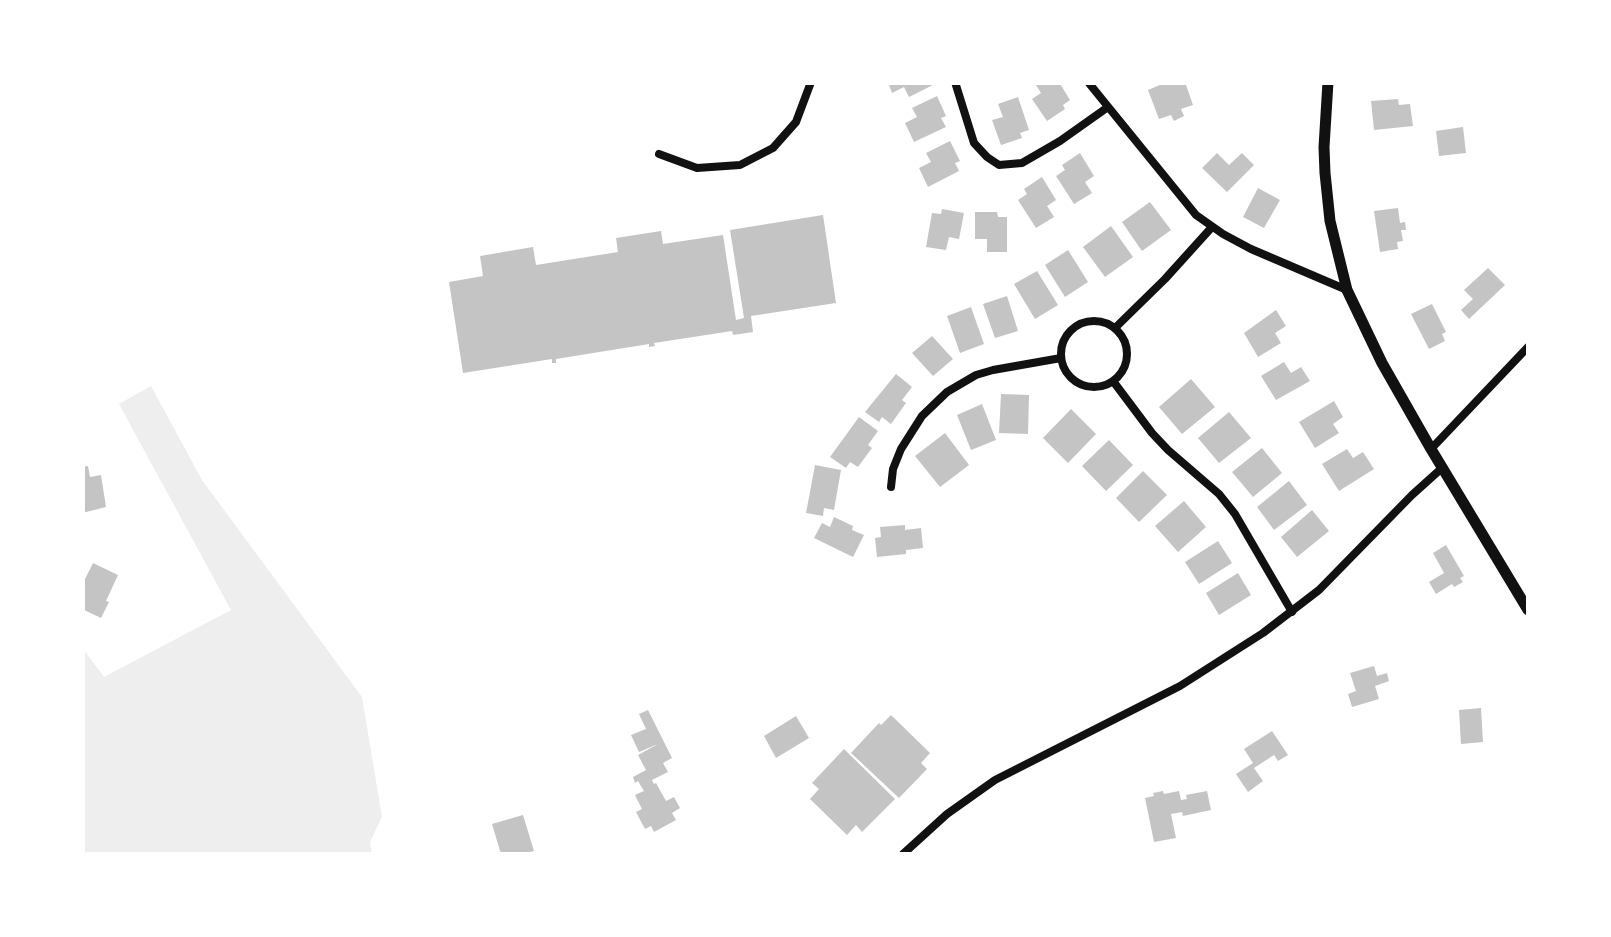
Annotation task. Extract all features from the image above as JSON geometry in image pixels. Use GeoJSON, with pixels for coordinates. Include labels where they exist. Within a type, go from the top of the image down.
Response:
{"type":"FeatureCollection","features":[{"type":"Feature","properties":{"kind":"main road"},"geometry":{"type":"LineString","coordinates":[[1328,82],[1325,173],[1330,221],[1347,290],[1430,449],[1528,610]]}},
{"type":"Feature","properties":{"kind":"street"},"geometry":{"type":"LineString","coordinates":[[660,154],[697,168],[740,166],[773,148],[796,122],[811,82]]}},
{"type":"Feature","properties":{"kind":"street"},"geometry":{"type":"LineString","coordinates":[[956,82],[974,143],[999,165],[1022,163],[1108,107]]}},
{"type":"Feature","properties":{"kind":"street"},"geometry":{"type":"LineString","coordinates":[[1088,82],[1196,215],[1251,250],[1347,290]]}},
{"type":"Feature","properties":{"kind":"street"},"geometry":{"type":"LineString","coordinates":[[1115,328],[1212,227]]}},
{"type":"Feature","properties":{"kind":"street"},"geometry":{"type":"LineString","coordinates":[[1097,321],[1115,328],[1124,338],[1127,358],[1122,371],[1113,381],[1096,387],[1078,382],[1068,374],[1061,358],[1065,338],[1078,324],[1097,321]]}},
{"type":"Feature","properties":{"kind":"street"},"geometry":{"type":"LineString","coordinates":[[1430,449],[1528,347]]}},
{"type":"Feature","properties":{"kind":"street"},"geometry":{"type":"LineString","coordinates":[[892,487],[894,468],[907,439],[922,416],[947,392],[976,375],[1061,358]]}},
{"type":"Feature","properties":{"kind":"street"},"geometry":{"type":"LineString","coordinates":[[1113,381],[1152,434],[1219,494],[1235,514],[1292,612]]}},
{"type":"Feature","properties":{"kind":"street"},"geometry":{"type":"LineString","coordinates":[[903,854],[931,827],[987,786],[1196,677],[1248,644],[1333,576],[1442,468]]}},
{"type":"Feature","properties":{"kind":"shaded area"},"geometry":{"type":"Polygon","coordinates":[[[151,386],[202,480],[362,697],[382,817],[370,842],[372,854],[83,854],[83,649],[104,677],[231,610],[119,404],[151,386]]]}},
{"type":"Feature","properties":{"kind":"building"},"geometry":{"type":"Polygon","coordinates":[[[888,82],[933,85],[909,97],[904,87],[892,93],[888,82]]]}},
{"type":"Feature","properties":{"kind":"building"},"geometry":{"type":"Polygon","coordinates":[[[1034,82],[1059,82],[1070,100],[1063,105],[1065,109],[1047,121],[1032,99],[1041,93],[1034,82]]]}},
{"type":"Feature","properties":{"kind":"building"},"geometry":{"type":"Polygon","coordinates":[[[1167,82],[1185,82],[1193,105],[1181,109],[1184,116],[1174,121],[1171,115],[1159,119],[1148,90],[1167,82]]]}},
{"type":"Feature","properties":{"kind":"building"},"geometry":{"type":"Polygon","coordinates":[[[937,96],[946,116],[941,118],[946,127],[914,142],[905,123],[917,117],[912,108],[937,96]]]}},
{"type":"Feature","properties":{"kind":"building"},"geometry":{"type":"Polygon","coordinates":[[[1018,97],[1029,130],[1020,133],[1022,138],[1001,145],[992,120],[1003,117],[998,104],[1018,97]]]}},
{"type":"Feature","properties":{"kind":"building"},"geometry":{"type":"Polygon","coordinates":[[[1398,99],[1399,105],[1410,104],[1413,126],[1374,130],[1371,101],[1398,99]]]}},
{"type":"Feature","properties":{"kind":"building"},"geometry":{"type":"Polygon","coordinates":[[[1463,127],[1466,153],[1439,156],[1436,131],[1463,127]]]}},
{"type":"Feature","properties":{"kind":"building"},"geometry":{"type":"Polygon","coordinates":[[[950,141],[960,161],[955,163],[959,171],[928,187],[919,168],[931,162],[926,153],[950,141]]]}},
{"type":"Feature","properties":{"kind":"building"},"geometry":{"type":"Polygon","coordinates":[[[1080,153],[1094,176],[1085,182],[1092,193],[1074,204],[1056,176],[1065,170],[1062,165],[1080,153]]]}},
{"type":"Feature","properties":{"kind":"building"},"geometry":{"type":"Polygon","coordinates":[[[1217,153],[1229,165],[1242,153],[1254,165],[1227,192],[1202,168],[1217,153]]]}},
{"type":"Feature","properties":{"kind":"building"},"geometry":{"type":"Polygon","coordinates":[[[1042,177],[1056,200],[1047,206],[1054,217],[1036,228],[1018,200],[1027,194],[1024,189],[1042,177]]]}},
{"type":"Feature","properties":{"kind":"building"},"geometry":{"type":"Polygon","coordinates":[[[1258,188],[1280,200],[1264,228],[1243,217],[1258,188]]]}},
{"type":"Feature","properties":{"kind":"building"},"geometry":{"type":"Polygon","coordinates":[[[1150,202],[1171,230],[1142,251],[1122,222],[1150,202]]]}},
{"type":"Feature","properties":{"kind":"building"},"geometry":{"type":"Polygon","coordinates":[[[1398,208],[1400,223],[1405,222],[1406,230],[1401,230],[1403,241],[1397,242],[1398,249],[1380,252],[1374,211],[1398,208]]]}},
{"type":"Feature","properties":{"kind":"building"},"geometry":{"type":"Polygon","coordinates":[[[942,209],[964,213],[959,239],[949,237],[946,250],[926,247],[932,213],[941,214],[942,209]]]}},
{"type":"Feature","properties":{"kind":"building"},"geometry":{"type":"Polygon","coordinates":[[[975,212],[997,212],[998,217],[1007,217],[1007,252],[987,252],[987,239],[975,239],[975,212]]]}},
{"type":"Feature","properties":{"kind":"building"},"geometry":{"type":"Polygon","coordinates":[[[823,215],[836,303],[751,316],[753,332],[733,335],[732,331],[556,359],[556,363],[552,359],[463,373],[449,282],[483,276],[480,256],[533,247],[536,265],[618,252],[616,238],[661,231],[663,244],[723,235],[736,320],[744,318],[730,230],[823,215]]]}},
{"type":"Feature","properties":{"kind":"building"},"geometry":{"type":"Polygon","coordinates":[[[1111,226],[1133,257],[1105,277],[1083,247],[1111,226]]]}},
{"type":"Feature","properties":{"kind":"building"},"geometry":{"type":"Polygon","coordinates":[[[1068,250],[1088,282],[1065,297],[1045,265],[1068,250]]]}},
{"type":"Feature","properties":{"kind":"building"},"geometry":{"type":"Polygon","coordinates":[[[1488,268],[1505,285],[1469,319],[1461,310],[1473,299],[1464,290],[1488,268]]]}},
{"type":"Feature","properties":{"kind":"building"},"geometry":{"type":"Polygon","coordinates":[[[1037,271],[1058,305],[1035,319],[1014,284],[1037,271]]]}},
{"type":"Feature","properties":{"kind":"building"},"geometry":{"type":"Polygon","coordinates":[[[1007,296],[1018,331],[995,338],[983,304],[1007,296]]]}},
{"type":"Feature","properties":{"kind":"building"},"geometry":{"type":"Polygon","coordinates":[[[1432,304],[1446,332],[1442,334],[1445,341],[1429,349],[1411,314],[1432,304]]]}},
{"type":"Feature","properties":{"kind":"building"},"geometry":{"type":"Polygon","coordinates":[[[971,307],[984,344],[960,353],[947,316],[971,307]]]}},
{"type":"Feature","properties":{"kind":"building"},"geometry":{"type":"Polygon","coordinates":[[[1276,310],[1286,326],[1275,333],[1281,343],[1258,357],[1244,333],[1276,310]]]}},
{"type":"Feature","properties":{"kind":"building"},"geometry":{"type":"Polygon","coordinates":[[[932,336],[953,359],[933,376],[912,353],[932,336]]]}},
{"type":"Feature","properties":{"kind":"building"},"geometry":{"type":"Polygon","coordinates":[[[1284,362],[1291,373],[1301,367],[1310,381],[1276,400],[1261,376],[1284,362]]]}},
{"type":"Feature","properties":{"kind":"building"},"geometry":{"type":"Polygon","coordinates":[[[896,374],[912,387],[891,424],[882,417],[879,422],[865,412],[896,374]]]}},
{"type":"Feature","properties":{"kind":"building"},"geometry":{"type":"Polygon","coordinates":[[[1191,379],[1215,407],[1182,434],[1159,407],[1191,379]]]}},
{"type":"Feature","properties":{"kind":"building"},"geometry":{"type":"Polygon","coordinates":[[[1001,394],[1029,395],[1028,434],[999,433],[1001,394]]]}},
{"type":"Feature","properties":{"kind":"building"},"geometry":{"type":"Polygon","coordinates":[[[1334,401],[1343,417],[1333,424],[1339,433],[1315,448],[1299,422],[1334,401]]]}},
{"type":"Feature","properties":{"kind":"building"},"geometry":{"type":"Polygon","coordinates":[[[982,404],[996,440],[971,450],[957,415],[982,404]]]}},
{"type":"Feature","properties":{"kind":"building"},"geometry":{"type":"Polygon","coordinates":[[[1071,409],[1096,434],[1068,463],[1043,438],[1071,409]]]}},
{"type":"Feature","properties":{"kind":"building"},"geometry":{"type":"Polygon","coordinates":[[[1229,412],[1251,438],[1219,463],[1198,438],[1229,412]]]}},
{"type":"Feature","properties":{"kind":"building"},"geometry":{"type":"Polygon","coordinates":[[[859,417],[878,431],[868,445],[872,448],[858,467],[850,462],[846,468],[830,457],[859,417]]]}},
{"type":"Feature","properties":{"kind":"building"},"geometry":{"type":"Polygon","coordinates":[[[945,433],[969,465],[940,487],[915,456],[945,433]]]}},
{"type":"Feature","properties":{"kind":"building"},"geometry":{"type":"Polygon","coordinates":[[[1109,440],[1133,465],[1106,491],[1082,466],[1109,440]]]}},
{"type":"Feature","properties":{"kind":"building"},"geometry":{"type":"Polygon","coordinates":[[[1262,448],[1282,473],[1253,497],[1232,472],[1262,448]]]}},
{"type":"Feature","properties":{"kind":"building"},"geometry":{"type":"Polygon","coordinates":[[[1347,449],[1353,458],[1363,452],[1374,469],[1339,491],[1322,464],[1347,449]]]}},
{"type":"Feature","properties":{"kind":"building"},"geometry":{"type":"Polygon","coordinates":[[[815,465],[841,470],[834,510],[824,508],[823,516],[806,513],[815,465]]]}},
{"type":"Feature","properties":{"kind":"building"},"geometry":{"type":"Polygon","coordinates":[[[88,466],[90,477],[101,475],[106,507],[82,513],[82,467],[88,466]]]}},
{"type":"Feature","properties":{"kind":"building"},"geometry":{"type":"Polygon","coordinates":[[[1143,471],[1167,495],[1139,522],[1116,498],[1143,471]]]}},
{"type":"Feature","properties":{"kind":"building"},"geometry":{"type":"Polygon","coordinates":[[[1289,481],[1307,505],[1274,530],[1257,507],[1289,481]]]}},
{"type":"Feature","properties":{"kind":"building"},"geometry":{"type":"Polygon","coordinates":[[[1184,501],[1206,527],[1178,552],[1155,526],[1184,501]]]}},
{"type":"Feature","properties":{"kind":"building"},"geometry":{"type":"Polygon","coordinates":[[[1312,510],[1329,531],[1297,557],[1281,537],[1312,510]]]}},
{"type":"Feature","properties":{"kind":"building"},"geometry":{"type":"Polygon","coordinates":[[[834,517],[864,535],[853,557],[814,538],[822,523],[830,527],[834,517]]]}},
{"type":"Feature","properties":{"kind":"building"},"geometry":{"type":"Polygon","coordinates":[[[905,525],[905,530],[921,528],[923,548],[877,557],[875,538],[881,537],[880,527],[905,525]]]}},
{"type":"Feature","properties":{"kind":"building"},"geometry":{"type":"Polygon","coordinates":[[[1218,541],[1232,563],[1199,584],[1185,562],[1218,541]]]}},
{"type":"Feature","properties":{"kind":"building"},"geometry":{"type":"Polygon","coordinates":[[[1446,545],[1464,576],[1460,578],[1463,582],[1436,594],[1429,582],[1444,573],[1433,553],[1446,545]]]}},
{"type":"Feature","properties":{"kind":"building"},"geometry":{"type":"Polygon","coordinates":[[[93,563],[118,575],[101,618],[82,609],[82,585],[93,563]]]}},
{"type":"Feature","properties":{"kind":"building"},"geometry":{"type":"Polygon","coordinates":[[[1238,573],[1251,595],[1219,615],[1206,593],[1238,573]]]}},
{"type":"Feature","properties":{"kind":"building"},"geometry":{"type":"Polygon","coordinates":[[[1374,666],[1377,676],[1387,673],[1389,681],[1375,686],[1379,699],[1352,707],[1348,694],[1356,691],[1350,673],[1374,666]]]}},
{"type":"Feature","properties":{"kind":"building"},"geometry":{"type":"Polygon","coordinates":[[[1481,708],[1483,742],[1461,744],[1459,710],[1481,708]]]}},
{"type":"Feature","properties":{"kind":"building"},"geometry":{"type":"Polygon","coordinates":[[[648,710],[672,758],[663,763],[668,772],[652,780],[666,801],[674,797],[680,808],[672,813],[676,820],[654,832],[651,826],[645,829],[636,812],[642,809],[635,795],[644,791],[633,777],[646,770],[638,755],[658,744],[639,752],[631,735],[646,729],[639,714],[648,710]]]}},
{"type":"Feature","properties":{"kind":"building"},"geometry":{"type":"Polygon","coordinates":[[[891,715],[930,753],[921,763],[927,769],[899,798],[851,753],[891,715]]]}},
{"type":"Feature","properties":{"kind":"building"},"geometry":{"type":"Polygon","coordinates":[[[796,716],[809,738],[776,758],[764,736],[796,716]]]}},
{"type":"Feature","properties":{"kind":"building"},"geometry":{"type":"Polygon","coordinates":[[[1272,731],[1288,755],[1278,761],[1274,755],[1254,768],[1263,781],[1248,792],[1236,774],[1253,763],[1244,749],[1272,731]]]}},
{"type":"Feature","properties":{"kind":"building"},"geometry":{"type":"Polygon","coordinates":[[[844,749],[895,799],[862,832],[856,825],[847,835],[810,799],[819,789],[812,783],[844,749]]]}},
{"type":"Feature","properties":{"kind":"building"},"geometry":{"type":"Polygon","coordinates":[[[1163,791],[1179,791],[1181,800],[1187,799],[1186,795],[1207,791],[1211,810],[1183,816],[1182,812],[1171,814],[1176,838],[1154,842],[1145,798],[1163,791]]]}},
{"type":"Feature","properties":{"kind":"building"},"geometry":{"type":"Polygon","coordinates":[[[523,815],[534,851],[501,854],[492,824],[523,815]]]}}]}
